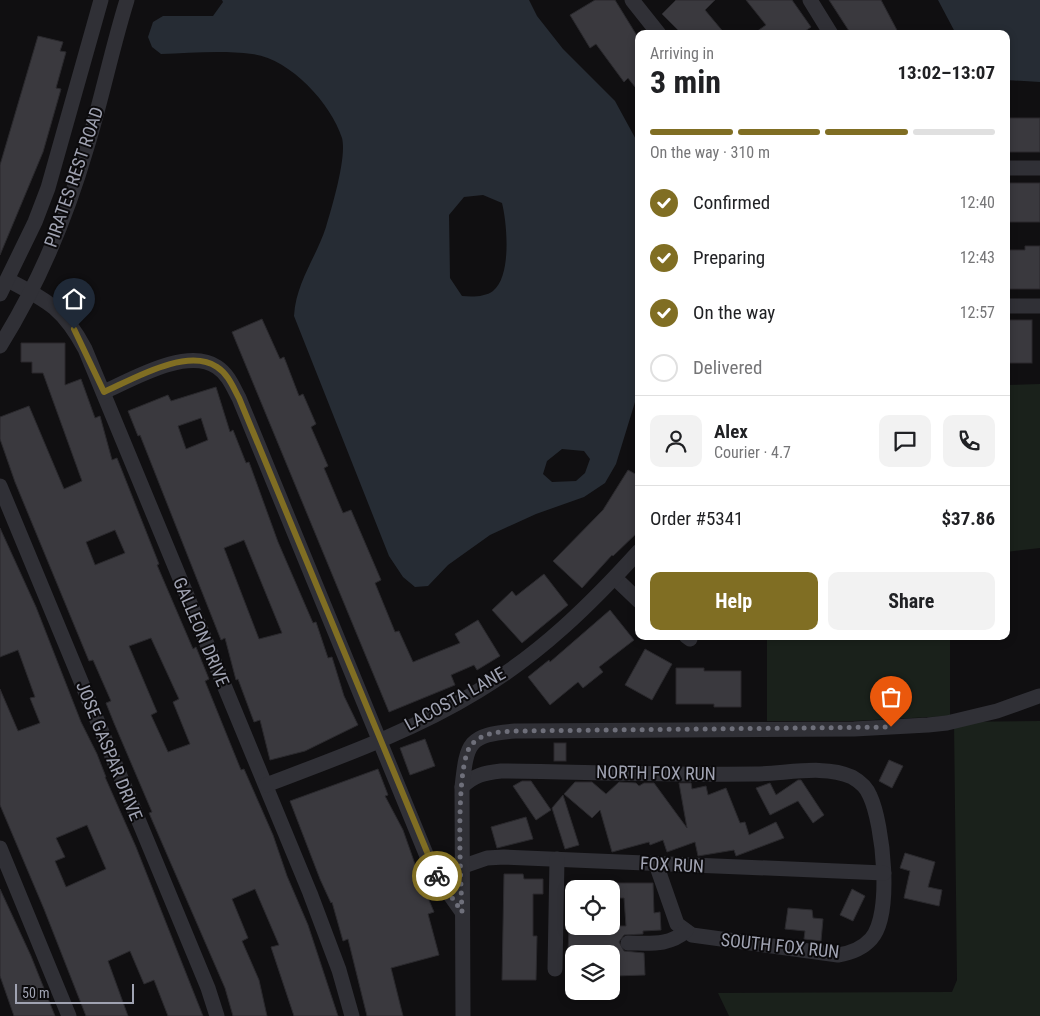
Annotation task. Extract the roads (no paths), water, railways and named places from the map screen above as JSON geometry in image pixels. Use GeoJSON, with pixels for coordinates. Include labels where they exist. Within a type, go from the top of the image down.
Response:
{"type":"FeatureCollection","features":[{"type":"Feature","properties":{"kind":"street"},"geometry":{"type":"LineString","coordinates":[[632,0],[656,30]]}},
{"type":"Feature","properties":{"kind":"street"},"geometry":{"type":"LineString","coordinates":[[810,0],[829,30]]}},
{"type":"Feature","properties":{"kind":"street"},"geometry":{"type":"LineString","coordinates":[[100,2],[126,5]]}},
{"type":"Feature","properties":{"kind":"street","name":"PIRATES REST ROAD"},"geometry":{"type":"LineString","coordinates":[[0,294],[8,280],[48,188],[100,2]]}},
{"type":"Feature","properties":{"kind":"street","name":"PIRATES REST ROAD"},"geometry":{"type":"LineString","coordinates":[[0,346],[49,252],[67,207],[87,147],[126,5]]}},
{"type":"Feature","properties":{"kind":"street"},"geometry":{"type":"LineString","coordinates":[[1010,168],[1040,168]]}},
{"type":"Feature","properties":{"kind":"street","name":"GALLEON DRIVE"},"geometry":{"type":"LineString","coordinates":[[8,280],[60,310],[74,329],[104,392],[192,610],[266,785],[339,970],[352,1016]]}},
{"type":"Feature","properties":{"kind":"street"},"geometry":{"type":"LineString","coordinates":[[1010,306],[1040,306]]}},
{"type":"Feature","properties":{"kind":"street"},"geometry":{"type":"LineString","coordinates":[[104,392],[182,360],[199,360],[216,366],[228,378],[239,398],[433,871],[462,912]]}},
{"type":"Feature","properties":{"kind":"street","name":"JOSE GASPAR DRIVE"},"geometry":{"type":"LineString","coordinates":[[0,486],[208,988],[217,1016]]}},
{"type":"Feature","properties":{"kind":"street","name":"LACOSTA LANE"},"geometry":{"type":"LineString","coordinates":[[266,785],[430,717],[478,691],[564,628],[635,556]]}},
{"type":"Feature","properties":{"kind":"street"},"geometry":{"type":"LineString","coordinates":[[615,578],[635,597]]}},
{"type":"Feature","properties":{"kind":"street"},"geometry":{"type":"LineString","coordinates":[[463,1016],[462,787],[470,745],[486,734],[514,731],[854,728],[928,725],[947,723],[997,711],[1040,696]]}},
{"type":"Feature","properties":{"kind":"street","name":"NORTH FOX RUN"},"geometry":{"type":"LineString","coordinates":[[462,787],[472,777],[483,773],[501,771],[755,774],[837,772],[853,778],[870,794],[876,812],[883,849],[884,873]]}},
{"type":"Feature","properties":{"kind":"street"},"geometry":{"type":"LineString","coordinates":[[0,848],[69,1016]]}},
{"type":"Feature","properties":{"kind":"street","name":"FOX RUN"},"geometry":{"type":"LineString","coordinates":[[461,867],[487,858],[557,859],[884,873]]}},
{"type":"Feature","properties":{"kind":"street"},"geometry":{"type":"LineString","coordinates":[[555,969],[557,859]]}},
{"type":"Feature","properties":{"kind":"street"},"geometry":{"type":"LineString","coordinates":[[628,943],[665,943],[676,940],[686,930],[677,924],[656,864]]}},
{"type":"Feature","properties":{"kind":"street","name":"SOUTH FOX RUN"},"geometry":{"type":"LineString","coordinates":[[686,930],[692,935],[718,940],[838,955],[855,952],[872,939],[881,921],[884,873]]}}]}
